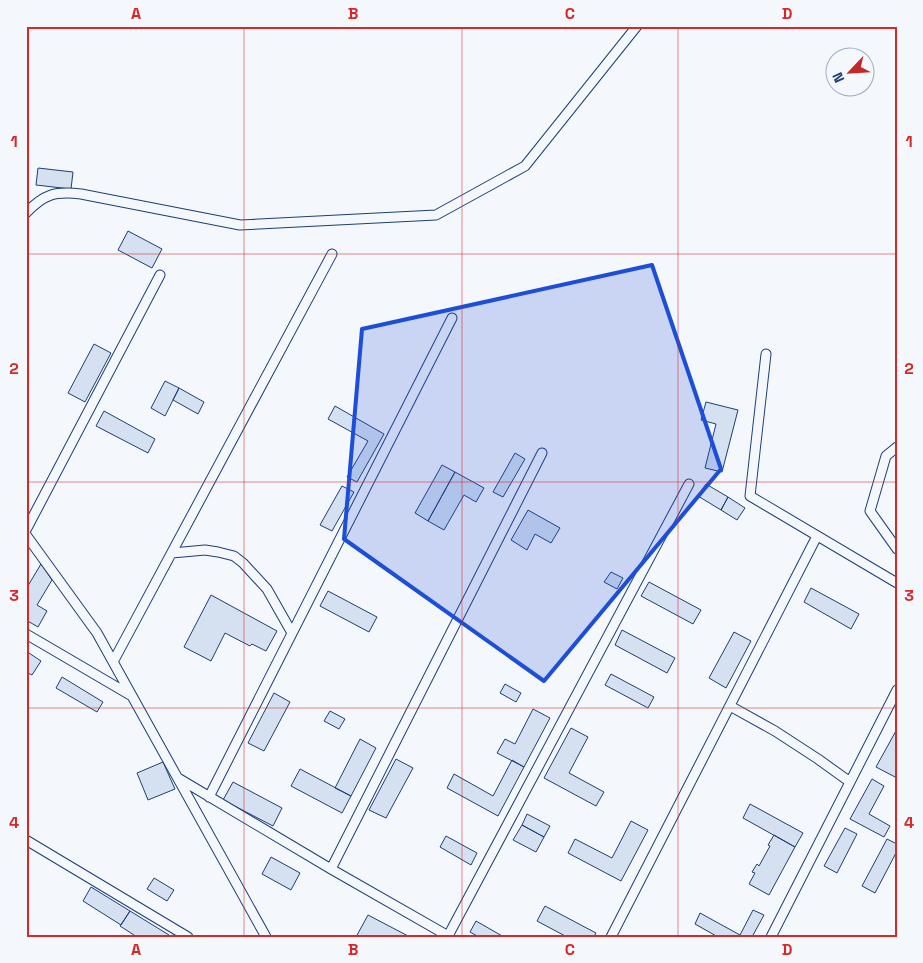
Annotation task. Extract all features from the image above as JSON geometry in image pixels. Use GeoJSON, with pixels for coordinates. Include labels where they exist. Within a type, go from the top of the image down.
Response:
{"type":"FeatureCollection","features":[{"type":"Feature","properties":{"kind":"lane"},"geometry":{"type":"LineString","coordinates":[[26,213],[44,197],[54,193],[66,192],[240,225],[436,215],[525,166],[638,26]]}},
{"type":"Feature","properties":{"kind":"lane"},"geometry":{"type":"LineString","coordinates":[[113,662],[332,254]]}},
{"type":"Feature","properties":{"kind":"lane"},"geometry":{"type":"LineString","coordinates":[[26,530],[160,275]]}},
{"type":"Feature","properties":{"kind":"lane"},"geometry":{"type":"LineString","coordinates":[[209,797],[452,318]]}},
{"type":"Feature","properties":{"kind":"lane"},"geometry":{"type":"LineString","coordinates":[[766,354],[750,496],[897,583]]}},
{"type":"Feature","properties":{"kind":"lane"},"geometry":{"type":"LineString","coordinates":[[897,447],[886,456],[870,511],[897,549]]}},
{"type":"Feature","properties":{"kind":"lane"},"geometry":{"type":"LineString","coordinates":[[331,869],[542,453]]}},
{"type":"Feature","properties":{"kind":"lane"},"geometry":{"type":"LineString","coordinates":[[177,778],[449,936],[688,484]]}},
{"type":"Feature","properties":{"kind":"lane"},"geometry":{"type":"LineString","coordinates":[[26,535],[97,633],[266,937]]}},
{"type":"Feature","properties":{"kind":"lane"},"geometry":{"type":"LineString","coordinates":[[611,937],[817,536]]}},
{"type":"Feature","properties":{"kind":"lane"},"geometry":{"type":"LineString","coordinates":[[172,553],[205,550],[234,556],[244,563],[267,589],[292,634]]}},
{"type":"Feature","properties":{"kind":"lane"},"geometry":{"type":"LineString","coordinates":[[26,634],[132,696]]}},
{"type":"Feature","properties":{"kind":"lane"},"geometry":{"type":"LineString","coordinates":[[771,937],[897,690]]}},
{"type":"Feature","properties":{"kind":"lane"},"geometry":{"type":"LineString","coordinates":[[730,706],[775,731],[850,782]]}},
{"type":"Feature","properties":{"kind":"lane"},"geometry":{"type":"LineString","coordinates":[[26,840],[188,937]]}},
{"type":"Feature","properties":{"kind":"highlighted area"},"geometry":{"type":"Polygon","coordinates":[[[652,265],[721,469],[544,681],[344,539],[362,329],[652,265]]]}},
{"type":"Feature","properties":{"kind":"building"},"geometry":{"type":"Polygon","coordinates":[[[38,168],[73,172],[71,189],[36,185],[38,168]]]}},
{"type":"Feature","properties":{"kind":"building"},"geometry":{"type":"Polygon","coordinates":[[[128,231],[162,249],[152,268],[118,250],[128,231]]]}},
{"type":"Feature","properties":{"kind":"building"},"geometry":{"type":"Polygon","coordinates":[[[94,344],[111,353],[85,402],[68,393],[94,344]]]}},
{"type":"Feature","properties":{"kind":"building"},"geometry":{"type":"Polygon","coordinates":[[[165,381],[179,388],[165,416],[151,408],[165,381]]]}},
{"type":"Feature","properties":{"kind":"building"},"geometry":{"type":"Polygon","coordinates":[[[179,388],[204,402],[198,414],[173,400],[179,388]]]}},
{"type":"Feature","properties":{"kind":"building"},"geometry":{"type":"Polygon","coordinates":[[[706,402],[738,410],[722,472],[705,468],[716,424],[701,420],[706,402]]]}},
{"type":"Feature","properties":{"kind":"building"},"geometry":{"type":"Polygon","coordinates":[[[335,406],[384,434],[357,482],[347,477],[368,441],[328,419],[335,406]]]}},
{"type":"Feature","properties":{"kind":"building"},"geometry":{"type":"Polygon","coordinates":[[[104,411],[155,439],[148,453],[96,426],[104,411]]]}},
{"type":"Feature","properties":{"kind":"building"},"geometry":{"type":"Polygon","coordinates":[[[515,453],[525,459],[503,497],[493,492],[515,453]]]}},
{"type":"Feature","properties":{"kind":"building"},"geometry":{"type":"Polygon","coordinates":[[[442,465],[455,472],[428,521],[415,513],[442,465]]]}},
{"type":"Feature","properties":{"kind":"building"},"geometry":{"type":"Polygon","coordinates":[[[455,472],[484,488],[476,502],[464,495],[444,530],[428,521],[455,472]]]}},
{"type":"Feature","properties":{"kind":"building"},"geometry":{"type":"Polygon","coordinates":[[[706,484],[728,497],[721,510],[698,496],[706,484]]]}},
{"type":"Feature","properties":{"kind":"building"},"geometry":{"type":"Polygon","coordinates":[[[342,486],[354,492],[332,531],[320,525],[342,486]]]}},
{"type":"Feature","properties":{"kind":"building"},"geometry":{"type":"Polygon","coordinates":[[[728,497],[745,508],[737,520],[721,510],[728,497]]]}},
{"type":"Feature","properties":{"kind":"building"},"geometry":{"type":"Polygon","coordinates":[[[528,510],[560,528],[551,543],[535,534],[527,550],[511,540],[528,510]]]}},
{"type":"Feature","properties":{"kind":"building"},"geometry":{"type":"Polygon","coordinates":[[[41,564],[52,580],[37,605],[47,611],[38,627],[26,620],[26,589],[41,564]]]}},
{"type":"Feature","properties":{"kind":"building"},"geometry":{"type":"Polygon","coordinates":[[[611,572],[623,578],[617,589],[604,582],[611,572]]]}},
{"type":"Feature","properties":{"kind":"building"},"geometry":{"type":"Polygon","coordinates":[[[649,582],[701,610],[693,624],[641,596],[649,582]]]}},
{"type":"Feature","properties":{"kind":"building"},"geometry":{"type":"Polygon","coordinates":[[[811,588],[859,614],[851,629],[804,602],[811,588]]]}},
{"type":"Feature","properties":{"kind":"building"},"geometry":{"type":"Polygon","coordinates":[[[328,591],[377,617],[369,632],[320,606],[328,591]]]}},
{"type":"Feature","properties":{"kind":"building"},"geometry":{"type":"Polygon","coordinates":[[[211,595],[277,631],[266,651],[252,644],[250,646],[225,633],[211,661],[184,647],[211,595]]]}},
{"type":"Feature","properties":{"kind":"building"},"geometry":{"type":"Polygon","coordinates":[[[622,630],[675,658],[667,673],[615,645],[622,630]]]}},
{"type":"Feature","properties":{"kind":"building"},"geometry":{"type":"Polygon","coordinates":[[[734,632],[751,641],[726,688],[709,678],[734,632]]]}},
{"type":"Feature","properties":{"kind":"building"},"geometry":{"type":"Polygon","coordinates":[[[26,651],[41,661],[32,675],[26,672],[26,651]]]}},
{"type":"Feature","properties":{"kind":"building"},"geometry":{"type":"Polygon","coordinates":[[[611,674],[654,697],[648,708],[605,685],[611,674]]]}},
{"type":"Feature","properties":{"kind":"building"},"geometry":{"type":"Polygon","coordinates":[[[62,677],[103,702],[97,712],[56,688],[62,677]]]}},
{"type":"Feature","properties":{"kind":"building"},"geometry":{"type":"Polygon","coordinates":[[[505,684],[521,693],[516,702],[500,693],[505,684]]]}},
{"type":"Feature","properties":{"kind":"building"},"geometry":{"type":"Polygon","coordinates":[[[274,693],[290,702],[264,751],[248,743],[274,693]]]}},
{"type":"Feature","properties":{"kind":"building"},"geometry":{"type":"Polygon","coordinates":[[[533,709],[550,718],[524,767],[497,753],[505,739],[515,744],[533,709]]]}},
{"type":"Feature","properties":{"kind":"building"},"geometry":{"type":"Polygon","coordinates":[[[330,711],[345,719],[339,729],[324,721],[330,711]]]}},
{"type":"Feature","properties":{"kind":"building"},"geometry":{"type":"Polygon","coordinates":[[[571,728],[588,737],[569,773],[604,792],[596,806],[544,778],[571,728]]]}},
{"type":"Feature","properties":{"kind":"building"},"geometry":{"type":"Polygon","coordinates":[[[897,729],[897,778],[876,767],[897,729]]]}},
{"type":"Feature","properties":{"kind":"building"},"geometry":{"type":"Polygon","coordinates":[[[360,739],[376,748],[351,796],[335,788],[360,739]]]}},
{"type":"Feature","properties":{"kind":"building"},"geometry":{"type":"Polygon","coordinates":[[[396,759],[413,768],[386,818],[369,810],[396,759]]]}},
{"type":"Feature","properties":{"kind":"building"},"geometry":{"type":"Polygon","coordinates":[[[512,760],[524,767],[498,816],[447,788],[454,774],[493,796],[512,760]]]}},
{"type":"Feature","properties":{"kind":"building"},"geometry":{"type":"Polygon","coordinates":[[[163,762],[175,789],[148,800],[137,773],[163,762]]]}},
{"type":"Feature","properties":{"kind":"building"},"geometry":{"type":"Polygon","coordinates":[[[300,769],[351,796],[342,813],[291,786],[300,769]]]}},
{"type":"Feature","properties":{"kind":"building"},"geometry":{"type":"Polygon","coordinates":[[[872,779],[884,786],[869,814],[890,826],[884,837],[850,819],[872,779]]]}},
{"type":"Feature","properties":{"kind":"building"},"geometry":{"type":"Polygon","coordinates":[[[233,782],[282,808],[273,826],[223,800],[233,782]]]}},
{"type":"Feature","properties":{"kind":"building"},"geometry":{"type":"Polygon","coordinates":[[[750,804],[803,833],[795,847],[743,818],[750,804]]]}},
{"type":"Feature","properties":{"kind":"building"},"geometry":{"type":"Polygon","coordinates":[[[527,814],[550,826],[544,837],[522,825],[527,814]]]}},
{"type":"Feature","properties":{"kind":"building"},"geometry":{"type":"Polygon","coordinates":[[[631,821],[648,830],[621,881],[568,853],[575,839],[612,858],[631,821]]]}},
{"type":"Feature","properties":{"kind":"building"},"geometry":{"type":"Polygon","coordinates":[[[522,825],[544,837],[536,852],[513,840],[522,825]]]}},
{"type":"Feature","properties":{"kind":"building"},"geometry":{"type":"Polygon","coordinates":[[[845,828],[857,834],[837,873],[824,866],[845,828]]]}},
{"type":"Feature","properties":{"kind":"building"},"geometry":{"type":"Polygon","coordinates":[[[774,835],[795,847],[769,895],[749,884],[755,873],[752,872],[757,864],[759,866],[774,835]]]}},
{"type":"Feature","properties":{"kind":"building"},"geometry":{"type":"Polygon","coordinates":[[[446,836],[477,853],[471,865],[440,847],[446,836]]]}},
{"type":"Feature","properties":{"kind":"building"},"geometry":{"type":"Polygon","coordinates":[[[887,839],[897,844],[897,851],[875,893],[862,886],[887,839]]]}},
{"type":"Feature","properties":{"kind":"building"},"geometry":{"type":"Polygon","coordinates":[[[271,857],[300,873],[291,890],[262,874],[271,857]]]}},
{"type":"Feature","properties":{"kind":"building"},"geometry":{"type":"Polygon","coordinates":[[[154,878],[174,890],[167,901],[147,889],[154,878]]]}},
{"type":"Feature","properties":{"kind":"building"},"geometry":{"type":"Polygon","coordinates":[[[91,887],[130,911],[121,925],[83,901],[91,887]]]}},
{"type":"Feature","properties":{"kind":"building"},"geometry":{"type":"Polygon","coordinates":[[[545,906],[596,933],[594,937],[567,937],[537,921],[545,906]]]}},
{"type":"Feature","properties":{"kind":"building"},"geometry":{"type":"Polygon","coordinates":[[[753,910],[764,915],[752,937],[718,937],[695,924],[700,913],[740,935],[753,910]]]}},
{"type":"Feature","properties":{"kind":"building"},"geometry":{"type":"Polygon","coordinates":[[[130,911],[169,935],[168,937],[137,937],[120,926],[130,911]]]}},
{"type":"Feature","properties":{"kind":"building"},"geometry":{"type":"Polygon","coordinates":[[[368,915],[410,937],[356,937],[368,915]]]}},
{"type":"Feature","properties":{"kind":"building"},"geometry":{"type":"Polygon","coordinates":[[[476,921],[504,937],[479,937],[470,932],[476,921]]]}}]}
